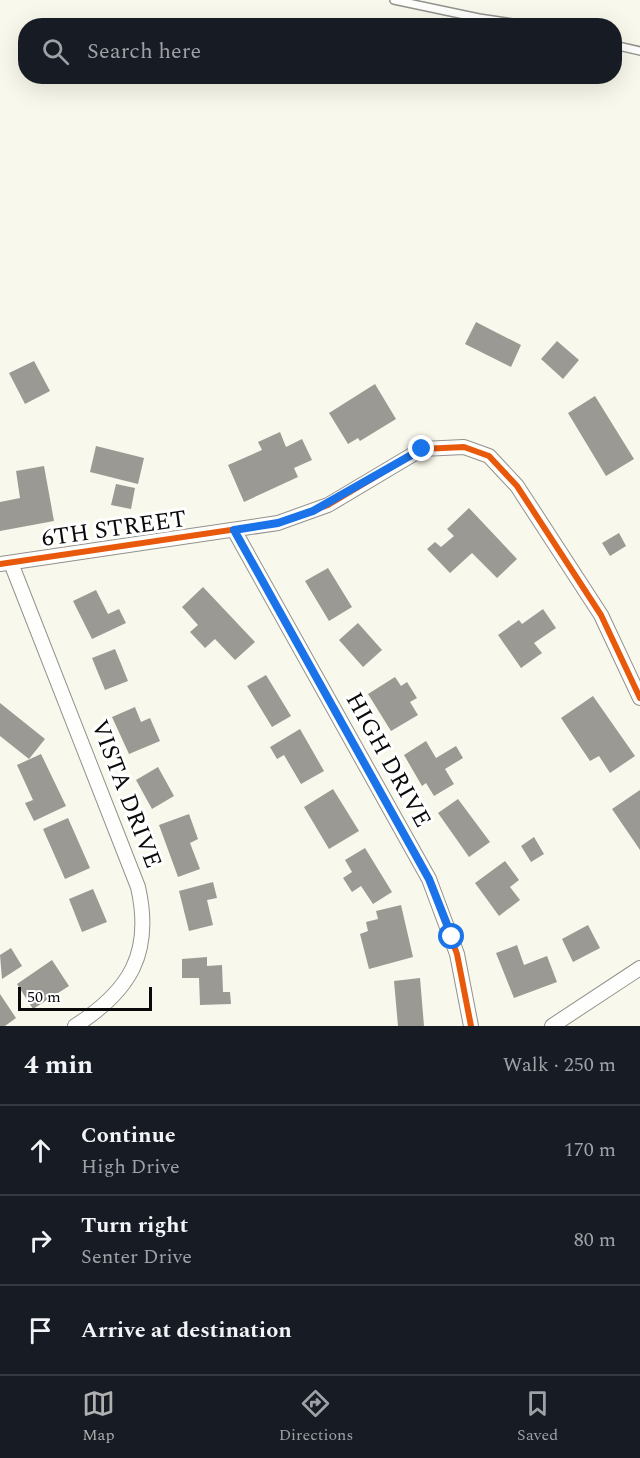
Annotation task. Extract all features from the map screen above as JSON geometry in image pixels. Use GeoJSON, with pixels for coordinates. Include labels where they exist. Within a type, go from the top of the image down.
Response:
{"type":"FeatureCollection","features":[{"type":"Feature","properties":{"kind":"street","name":"6TH STREET"},"geometry":{"type":"LineString","coordinates":[[5,564],[278,523],[313,511],[422,449],[450,446],[477,451],[501,467],[523,495],[601,615],[640,698]]}},
{"type":"Feature","properties":{"kind":"street","name":"HIGH DRIVE"},"geometry":{"type":"LineString","coordinates":[[234,530],[429,879],[457,954],[471,1026]]}},
{"type":"Feature","properties":{"kind":"street","name":"VISTA DRIVE"},"geometry":{"type":"LineString","coordinates":[[5,564],[138,887],[142,903],[141,948],[130,976],[108,1003],[75,1026]]}},
{"type":"Feature","properties":{"kind":"street"},"geometry":{"type":"LineString","coordinates":[[552,1026],[640,968]]}},
{"type":"Feature","properties":{"kind":"lane"},"geometry":{"type":"LineString","coordinates":[[394,0],[479,18]]}},
{"type":"Feature","properties":{"kind":"lane"},"geometry":{"type":"LineString","coordinates":[[622,47],[640,51]]}},
{"type":"Feature","properties":{"kind":"building"},"geometry":{"type":"Polygon","coordinates":[[[476,322],[521,345],[511,367],[465,344],[476,322]]]}},
{"type":"Feature","properties":{"kind":"building"},"geometry":{"type":"Polygon","coordinates":[[[557,341],[579,360],[563,379],[541,359],[557,341]]]}},
{"type":"Feature","properties":{"kind":"building"},"geometry":{"type":"Polygon","coordinates":[[[34,361],[50,391],[25,404],[9,373],[34,361]]]}},
{"type":"Feature","properties":{"kind":"building"},"geometry":{"type":"Polygon","coordinates":[[[375,384],[396,419],[360,441],[358,438],[348,444],[329,413],[375,384]]]}},
{"type":"Feature","properties":{"kind":"building"},"geometry":{"type":"Polygon","coordinates":[[[595,396],[634,459],[606,476],[568,413],[595,396]]]}},
{"type":"Feature","properties":{"kind":"building"},"geometry":{"type":"Polygon","coordinates":[[[280,432],[286,447],[302,439],[312,460],[294,468],[298,477],[244,502],[228,465],[262,450],[258,442],[280,432]]]}},
{"type":"Feature","properties":{"kind":"building"},"geometry":{"type":"Polygon","coordinates":[[[96,446],[144,458],[138,484],[90,472],[96,446]]]}},
{"type":"Feature","properties":{"kind":"building"},"geometry":{"type":"Polygon","coordinates":[[[44,466],[54,521],[0,531],[0,502],[20,498],[16,471],[44,466]]]}},
{"type":"Feature","properties":{"kind":"building"},"geometry":{"type":"Polygon","coordinates":[[[116,484],[135,488],[131,509],[111,505],[116,484]]]}},
{"type":"Feature","properties":{"kind":"building"},"geometry":{"type":"Polygon","coordinates":[[[469,508],[517,559],[497,578],[472,553],[450,573],[427,549],[435,542],[441,547],[454,536],[447,529],[469,508]]]}},
{"type":"Feature","properties":{"kind":"building"},"geometry":{"type":"Polygon","coordinates":[[[619,533],[626,546],[610,556],[602,543],[619,533]]]}},
{"type":"Feature","properties":{"kind":"building"},"geometry":{"type":"Polygon","coordinates":[[[328,568],[352,607],[329,621],[305,581],[328,568]]]}},
{"type":"Feature","properties":{"kind":"building"},"geometry":{"type":"Polygon","coordinates":[[[203,587],[255,642],[235,660],[215,639],[205,648],[190,632],[198,625],[182,607],[203,587]]]}},
{"type":"Feature","properties":{"kind":"building"},"geometry":{"type":"Polygon","coordinates":[[[96,590],[108,614],[119,609],[126,623],[92,639],[73,601],[96,590]]]}},
{"type":"Feature","properties":{"kind":"building"},"geometry":{"type":"Polygon","coordinates":[[[543,609],[556,628],[534,643],[542,653],[521,668],[498,635],[519,620],[522,624],[543,609]]]}},
{"type":"Feature","properties":{"kind":"building"},"geometry":{"type":"Polygon","coordinates":[[[358,623],[382,650],[363,667],[339,640],[358,623]]]}},
{"type":"Feature","properties":{"kind":"building"},"geometry":{"type":"Polygon","coordinates":[[[115,649],[128,681],[105,690],[92,658],[115,649]]]}},
{"type":"Feature","properties":{"kind":"building"},"geometry":{"type":"Polygon","coordinates":[[[266,675],[291,716],[272,727],[247,686],[266,675]]]}},
{"type":"Feature","properties":{"kind":"building"},"geometry":{"type":"Polygon","coordinates":[[[395,677],[401,686],[407,682],[417,698],[410,702],[418,715],[391,731],[368,694],[395,677]]]}},
{"type":"Feature","properties":{"kind":"building"},"geometry":{"type":"Polygon","coordinates":[[[593,696],[635,756],[610,773],[599,756],[590,761],[561,718],[593,696]]]}},
{"type":"Feature","properties":{"kind":"building"},"geometry":{"type":"Polygon","coordinates":[[[0,703],[45,739],[29,759],[0,736],[0,703]]]}},
{"type":"Feature","properties":{"kind":"building"},"geometry":{"type":"Polygon","coordinates":[[[135,707],[141,722],[150,718],[160,741],[129,754],[112,717],[135,707]]]}},
{"type":"Feature","properties":{"kind":"building"},"geometry":{"type":"Polygon","coordinates":[[[300,729],[324,771],[301,784],[284,755],[277,759],[270,747],[300,729]]]}},
{"type":"Feature","properties":{"kind":"building"},"geometry":{"type":"Polygon","coordinates":[[[426,741],[436,758],[456,746],[463,758],[445,769],[454,784],[434,796],[426,783],[422,786],[404,755],[426,741]]]}},
{"type":"Feature","properties":{"kind":"building"},"geometry":{"type":"Polygon","coordinates":[[[41,754],[66,806],[34,821],[25,803],[33,800],[17,765],[41,754]]]}},
{"type":"Feature","properties":{"kind":"building"},"geometry":{"type":"Polygon","coordinates":[[[158,767],[174,796],[152,809],[136,780],[158,767]]]}},
{"type":"Feature","properties":{"kind":"building"},"geometry":{"type":"Polygon","coordinates":[[[333,789],[359,831],[329,849],[304,807],[333,789]]]}},
{"type":"Feature","properties":{"kind":"building"},"geometry":{"type":"Polygon","coordinates":[[[640,790],[640,850],[612,809],[640,790]]]}},
{"type":"Feature","properties":{"kind":"building"},"geometry":{"type":"Polygon","coordinates":[[[458,799],[490,842],[469,857],[438,813],[458,799]]]}},
{"type":"Feature","properties":{"kind":"building"},"geometry":{"type":"Polygon","coordinates":[[[189,814],[198,839],[190,843],[200,869],[178,877],[159,825],[189,814]]]}},
{"type":"Feature","properties":{"kind":"building"},"geometry":{"type":"Polygon","coordinates":[[[68,818],[90,868],[65,879],[43,829],[68,818]]]}},
{"type":"Feature","properties":{"kind":"building"},"geometry":{"type":"Polygon","coordinates":[[[534,837],[544,854],[531,862],[521,846],[534,837]]]}},
{"type":"Feature","properties":{"kind":"building"},"geometry":{"type":"Polygon","coordinates":[[[365,848],[392,892],[373,904],[361,886],[352,892],[343,878],[352,872],[345,860],[365,848]]]}},
{"type":"Feature","properties":{"kind":"building"},"geometry":{"type":"Polygon","coordinates":[[[505,861],[519,880],[510,887],[520,900],[499,916],[475,883],[505,861]]]}},
{"type":"Feature","properties":{"kind":"building"},"geometry":{"type":"Polygon","coordinates":[[[213,882],[217,898],[207,900],[213,925],[189,931],[179,891],[213,882]]]}},
{"type":"Feature","properties":{"kind":"building"},"geometry":{"type":"Polygon","coordinates":[[[93,889],[107,922],[82,932],[69,899],[93,889]]]}},
{"type":"Feature","properties":{"kind":"building"},"geometry":{"type":"Polygon","coordinates":[[[401,905],[413,957],[369,969],[360,934],[368,931],[366,922],[378,919],[376,911],[401,905]]]}},
{"type":"Feature","properties":{"kind":"building"},"geometry":{"type":"Polygon","coordinates":[[[588,925],[600,948],[573,962],[562,939],[588,925]]]}},
{"type":"Feature","properties":{"kind":"building"},"geometry":{"type":"Polygon","coordinates":[[[517,945],[524,965],[547,956],[557,982],[514,998],[496,953],[517,945]]]}},
{"type":"Feature","properties":{"kind":"building"},"geometry":{"type":"Polygon","coordinates":[[[11,948],[22,966],[2,979],[0,955],[11,948]]]}},
{"type":"Feature","properties":{"kind":"building"},"geometry":{"type":"Polygon","coordinates":[[[207,957],[207,966],[222,965],[223,992],[230,992],[231,1004],[200,1005],[199,978],[182,978],[182,959],[207,957]]]}},
{"type":"Feature","properties":{"kind":"building"},"geometry":{"type":"Polygon","coordinates":[[[52,960],[69,986],[33,1009],[17,984],[52,960]]]}},
{"type":"Feature","properties":{"kind":"building"},"geometry":{"type":"Polygon","coordinates":[[[420,978],[424,1026],[398,1026],[394,981],[420,978]]]}},
{"type":"Feature","properties":{"kind":"building"},"geometry":{"type":"Polygon","coordinates":[[[0,994],[16,1018],[5,1026],[0,1026],[0,994]]]}},
{"type":"Feature","properties":{"kind":"cycle path"},"geometry":{"type":"LineString","coordinates":[[0,564],[278,523],[328,505],[422,449],[464,447],[489,456],[517,486],[601,615],[640,698]]}},
{"type":"Feature","properties":{"kind":"cycle path"},"geometry":{"type":"LineString","coordinates":[[234,530],[429,879],[457,954],[471,1026]]}},
{"type":"Feature","properties":{"kind":"route"},"geometry":{"type":"LineString","coordinates":[[422,449],[410,454],[328,505],[278,523],[234,530],[429,879],[452,937]]}}]}
